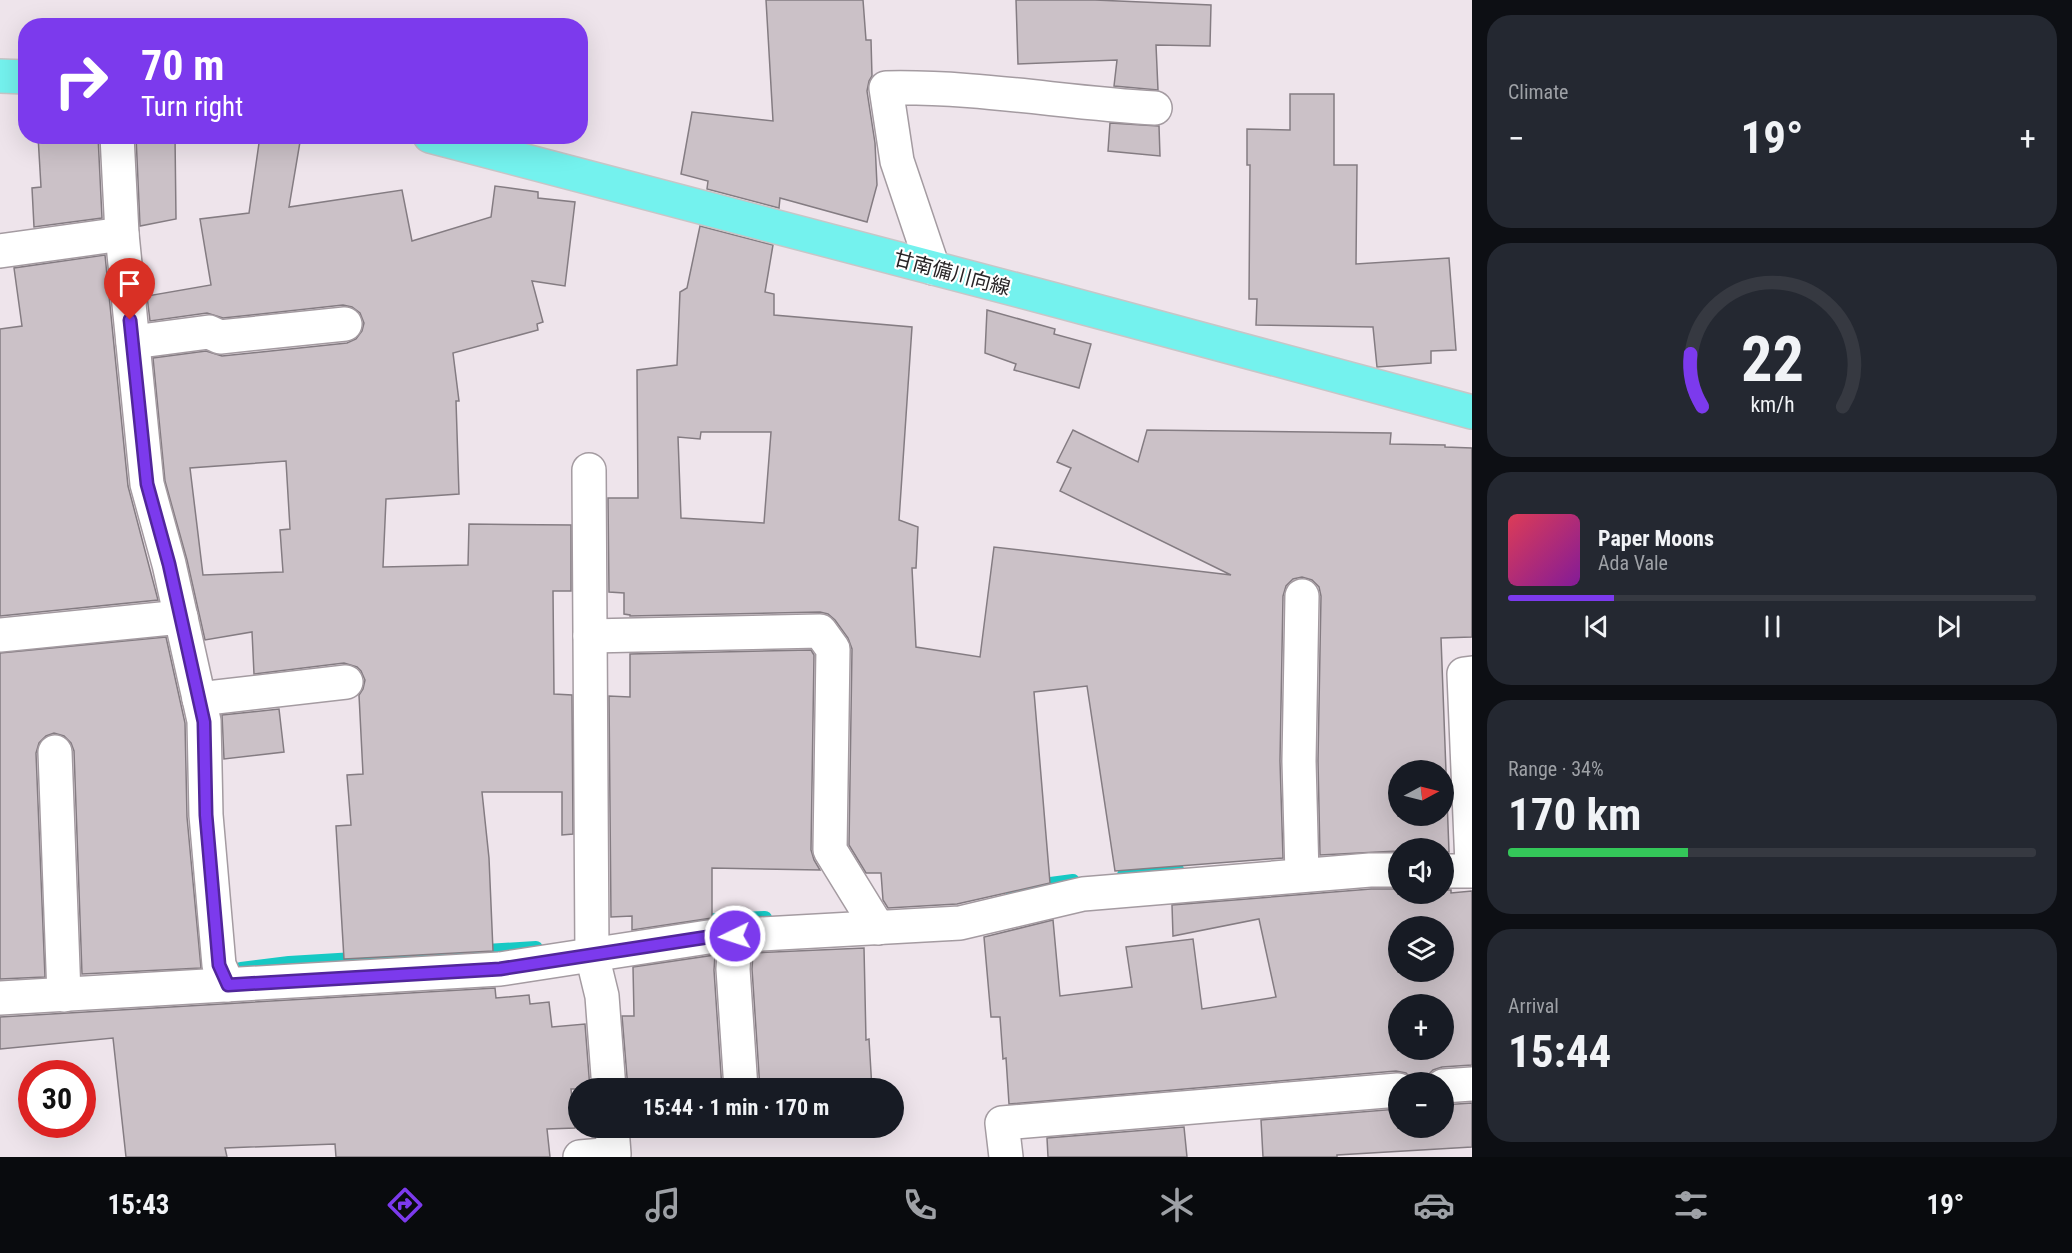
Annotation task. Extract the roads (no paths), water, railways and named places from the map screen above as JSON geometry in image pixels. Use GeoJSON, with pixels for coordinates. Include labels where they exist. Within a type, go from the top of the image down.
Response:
{"type":"FeatureCollection","features":[{"type":"Feature","properties":{"kind":"main road"},"geometry":{"type":"LineString","coordinates":[[0,76],[18,77]]}},
{"type":"Feature","properties":{"kind":"main road","name":"甘南備川向線"},"geometry":{"type":"LineString","coordinates":[[460,144],[1472,412]]}},
{"type":"Feature","properties":{"kind":"street"},"geometry":{"type":"LineString","coordinates":[[933,268],[897,161],[886,88],[934,87],[1112,106],[1155,108]]}},
{"type":"Feature","properties":{"kind":"street"},"geometry":{"type":"LineString","coordinates":[[117,144],[122,234],[147,484],[169,564],[204,722],[206,815],[219,965],[228,985]]}},
{"type":"Feature","properties":{"kind":"street"},"geometry":{"type":"LineString","coordinates":[[0,251],[122,234]]}},
{"type":"Feature","properties":{"kind":"street"},"geometry":{"type":"LineString","coordinates":[[133,342],[208,332],[220,337],[345,324]]}},
{"type":"Feature","properties":{"kind":"street"},"geometry":{"type":"LineString","coordinates":[[589,470],[592,955],[602,996],[608,1078]]}},
{"type":"Feature","properties":{"kind":"street"},"geometry":{"type":"LineString","coordinates":[[1302,596],[1299,761],[1302,875]]}},
{"type":"Feature","properties":{"kind":"street"},"geometry":{"type":"LineString","coordinates":[[0,635],[181,617]]}},
{"type":"Feature","properties":{"kind":"street"},"geometry":{"type":"LineString","coordinates":[[590,636],[820,631],[833,649],[830,850],[878,928]]}},
{"type":"Feature","properties":{"kind":"street"},"geometry":{"type":"LineString","coordinates":[[1472,673],[1464,674],[1472,865]]}},
{"type":"Feature","properties":{"kind":"street"},"geometry":{"type":"LineString","coordinates":[[199,699],[346,682]]}},
{"type":"Feature","properties":{"kind":"street"},"geometry":{"type":"LineString","coordinates":[[55,753],[64,995]]}},
{"type":"Feature","properties":{"kind":"street"},"geometry":{"type":"LineString","coordinates":[[0,998],[500,969],[708,937],[960,924],[1083,894],[1388,870]]}},
{"type":"Feature","properties":{"kind":"street"},"geometry":{"type":"LineString","coordinates":[[1454,871],[1472,872]]}},
{"type":"Feature","properties":{"kind":"street"},"geometry":{"type":"LineString","coordinates":[[735,936],[733,969],[740,1078]]}},
{"type":"Feature","properties":{"kind":"street"},"geometry":{"type":"LineString","coordinates":[[1454,1085],[1472,1084]]}},
{"type":"Feature","properties":{"kind":"street"},"geometry":{"type":"LineString","coordinates":[[1006,1157],[1002,1123],[1388,1091]]}},
{"type":"Feature","properties":{"kind":"street"},"geometry":{"type":"LineString","coordinates":[[580,1157],[614,1154],[613,1138]]}},
{"type":"Feature","properties":{"kind":"waterway"},"geometry":{"type":"LineString","coordinates":[[1124,875],[1177,870]]}},
{"type":"Feature","properties":{"kind":"waterway"},"geometry":{"type":"LineString","coordinates":[[1013,895],[1043,885],[1073,881]]}},
{"type":"Feature","properties":{"kind":"waterway"},"geometry":{"type":"LineString","coordinates":[[694,923],[765,918]]}},
{"type":"Feature","properties":{"kind":"waterway"},"geometry":{"type":"LineString","coordinates":[[241,969],[289,963],[536,948]]}}]}
